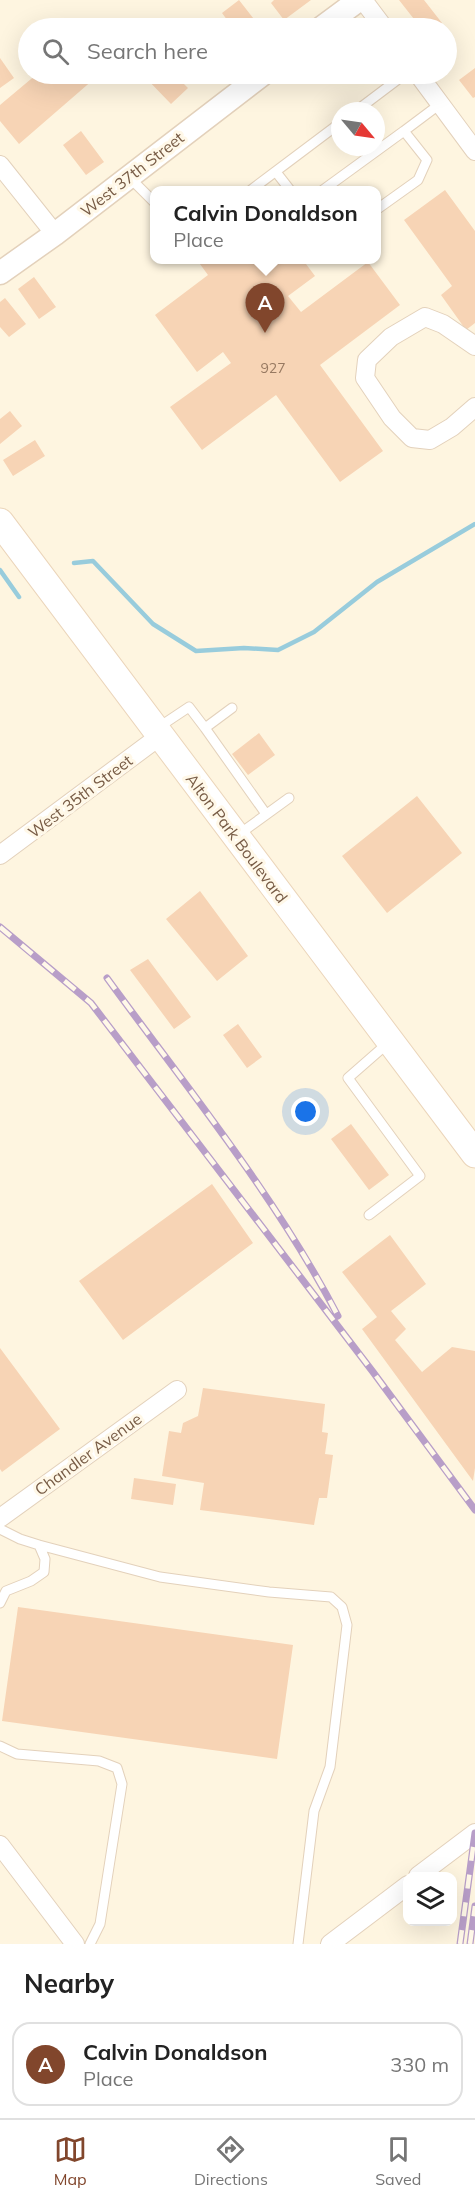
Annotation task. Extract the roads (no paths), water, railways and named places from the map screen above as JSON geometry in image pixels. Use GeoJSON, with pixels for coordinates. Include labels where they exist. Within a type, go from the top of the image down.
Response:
{"type":"FeatureCollection","features":[{"type":"Feature","properties":{"kind":"main road","name":"Alton Park Boulevard"},"geometry":{"type":"LineString","coordinates":[[0,522],[475,1154]]}},
{"type":"Feature","properties":{"kind":"street"},"geometry":{"type":"LineString","coordinates":[[333,18],[350,3],[370,18]]}},
{"type":"Feature","properties":{"kind":"street","name":"West 37th Street"},"geometry":{"type":"LineString","coordinates":[[0,273],[55,234],[250,84]]}},
{"type":"Feature","properties":{"kind":"street"},"geometry":{"type":"LineString","coordinates":[[425,84],[475,151]]}},
{"type":"Feature","properties":{"kind":"street"},"geometry":{"type":"LineString","coordinates":[[0,165],[55,234]]}},
{"type":"Feature","properties":{"kind":"street"},"geometry":{"type":"LineString","coordinates":[[475,346],[443,324],[425,317],[391,336],[366,360],[365,378],[392,418],[412,438],[430,440],[452,427],[475,407]]}},
{"type":"Feature","properties":{"kind":"street","name":"West 35th Street"},"geometry":{"type":"LineString","coordinates":[[0,855],[157,733]]}},
{"type":"Feature","properties":{"kind":"street","name":"Chandler Avenue"},"geometry":{"type":"LineString","coordinates":[[0,1518],[177,1390]]}},
{"type":"Feature","properties":{"kind":"street"},"geometry":{"type":"LineString","coordinates":[[423,1872],[475,1833]]}},
{"type":"Feature","properties":{"kind":"street"},"geometry":{"type":"LineString","coordinates":[[0,1845],[75,1944]]}},
{"type":"Feature","properties":{"kind":"street"},"geometry":{"type":"LineString","coordinates":[[330,1944],[403,1889]]}},
{"type":"Feature","properties":{"kind":"lane"},"geometry":{"type":"LineString","coordinates":[[368,102],[392,84]]}},
{"type":"Feature","properties":{"kind":"lane"},"geometry":{"type":"LineString","coordinates":[[328,186],[440,104]]}},
{"type":"Feature","properties":{"kind":"lane"},"geometry":{"type":"LineString","coordinates":[[257,186],[331,130]]}},
{"type":"Feature","properties":{"kind":"lane"},"geometry":{"type":"LineString","coordinates":[[381,206],[418,180],[427,160],[404,131]]}},
{"type":"Feature","properties":{"kind":"lane"},"geometry":{"type":"LineString","coordinates":[[276,172],[287,186]]}},
{"type":"Feature","properties":{"kind":"lane"},"geometry":{"type":"LineString","coordinates":[[129,177],[150,198]]}},
{"type":"Feature","properties":{"kind":"lane"},"geometry":{"type":"LineString","coordinates":[[157,733],[189,707],[266,814]]}},
{"type":"Feature","properties":{"kind":"lane"},"geometry":{"type":"LineString","coordinates":[[205,728],[232,708]]}},
{"type":"Feature","properties":{"kind":"lane"},"geometry":{"type":"LineString","coordinates":[[236,836],[289,798]]}},
{"type":"Feature","properties":{"kind":"lane"},"geometry":{"type":"LineString","coordinates":[[369,1215],[420,1176],[348,1078],[390,1041]]}},
{"type":"Feature","properties":{"kind":"lane"},"geometry":{"type":"LineString","coordinates":[[0,1529],[39,1545],[160,1577],[268,1592],[331,1597],[342,1607],[347,1625],[330,1767],[314,1811],[298,1944]]}},
{"type":"Feature","properties":{"kind":"lane"},"geometry":{"type":"LineString","coordinates":[[0,1603],[6,1591],[31,1581],[44,1572],[45,1558],[39,1545]]}},
{"type":"Feature","properties":{"kind":"lane"},"geometry":{"type":"LineString","coordinates":[[0,1746],[17,1754],[99,1761],[117,1768],[122,1784],[100,1924],[90,1944]]}},
{"type":"Feature","properties":{"kind":"waterway"},"geometry":{"type":"LineString","coordinates":[[74,563],[93,561],[153,624],[196,651],[244,648],[278,650],[314,632],[377,582],[475,524]]}},
{"type":"Feature","properties":{"kind":"waterway"},"geometry":{"type":"LineString","coordinates":[[0,570],[19,597]]}},
{"type":"Feature","properties":{"kind":"railway"},"geometry":{"type":"LineString","coordinates":[[0,927],[91,1003],[373,1372],[475,1510]]}},
{"type":"Feature","properties":{"kind":"railway"},"geometry":{"type":"LineString","coordinates":[[107,978],[199,1101],[258,1185],[287,1228],[338,1316]]}},
{"type":"Feature","properties":{"kind":"railway"},"geometry":{"type":"LineString","coordinates":[[460,1944],[475,1833]]}},
{"type":"Feature","properties":{"kind":"railway"},"geometry":{"type":"LineString","coordinates":[[470,1944],[475,1906]]}},
{"type":"Feature","properties":{"kind":"place","name":"Calvin Donaldson"},"geometry":{"type":"Point","coordinates":[265,333]}}]}
